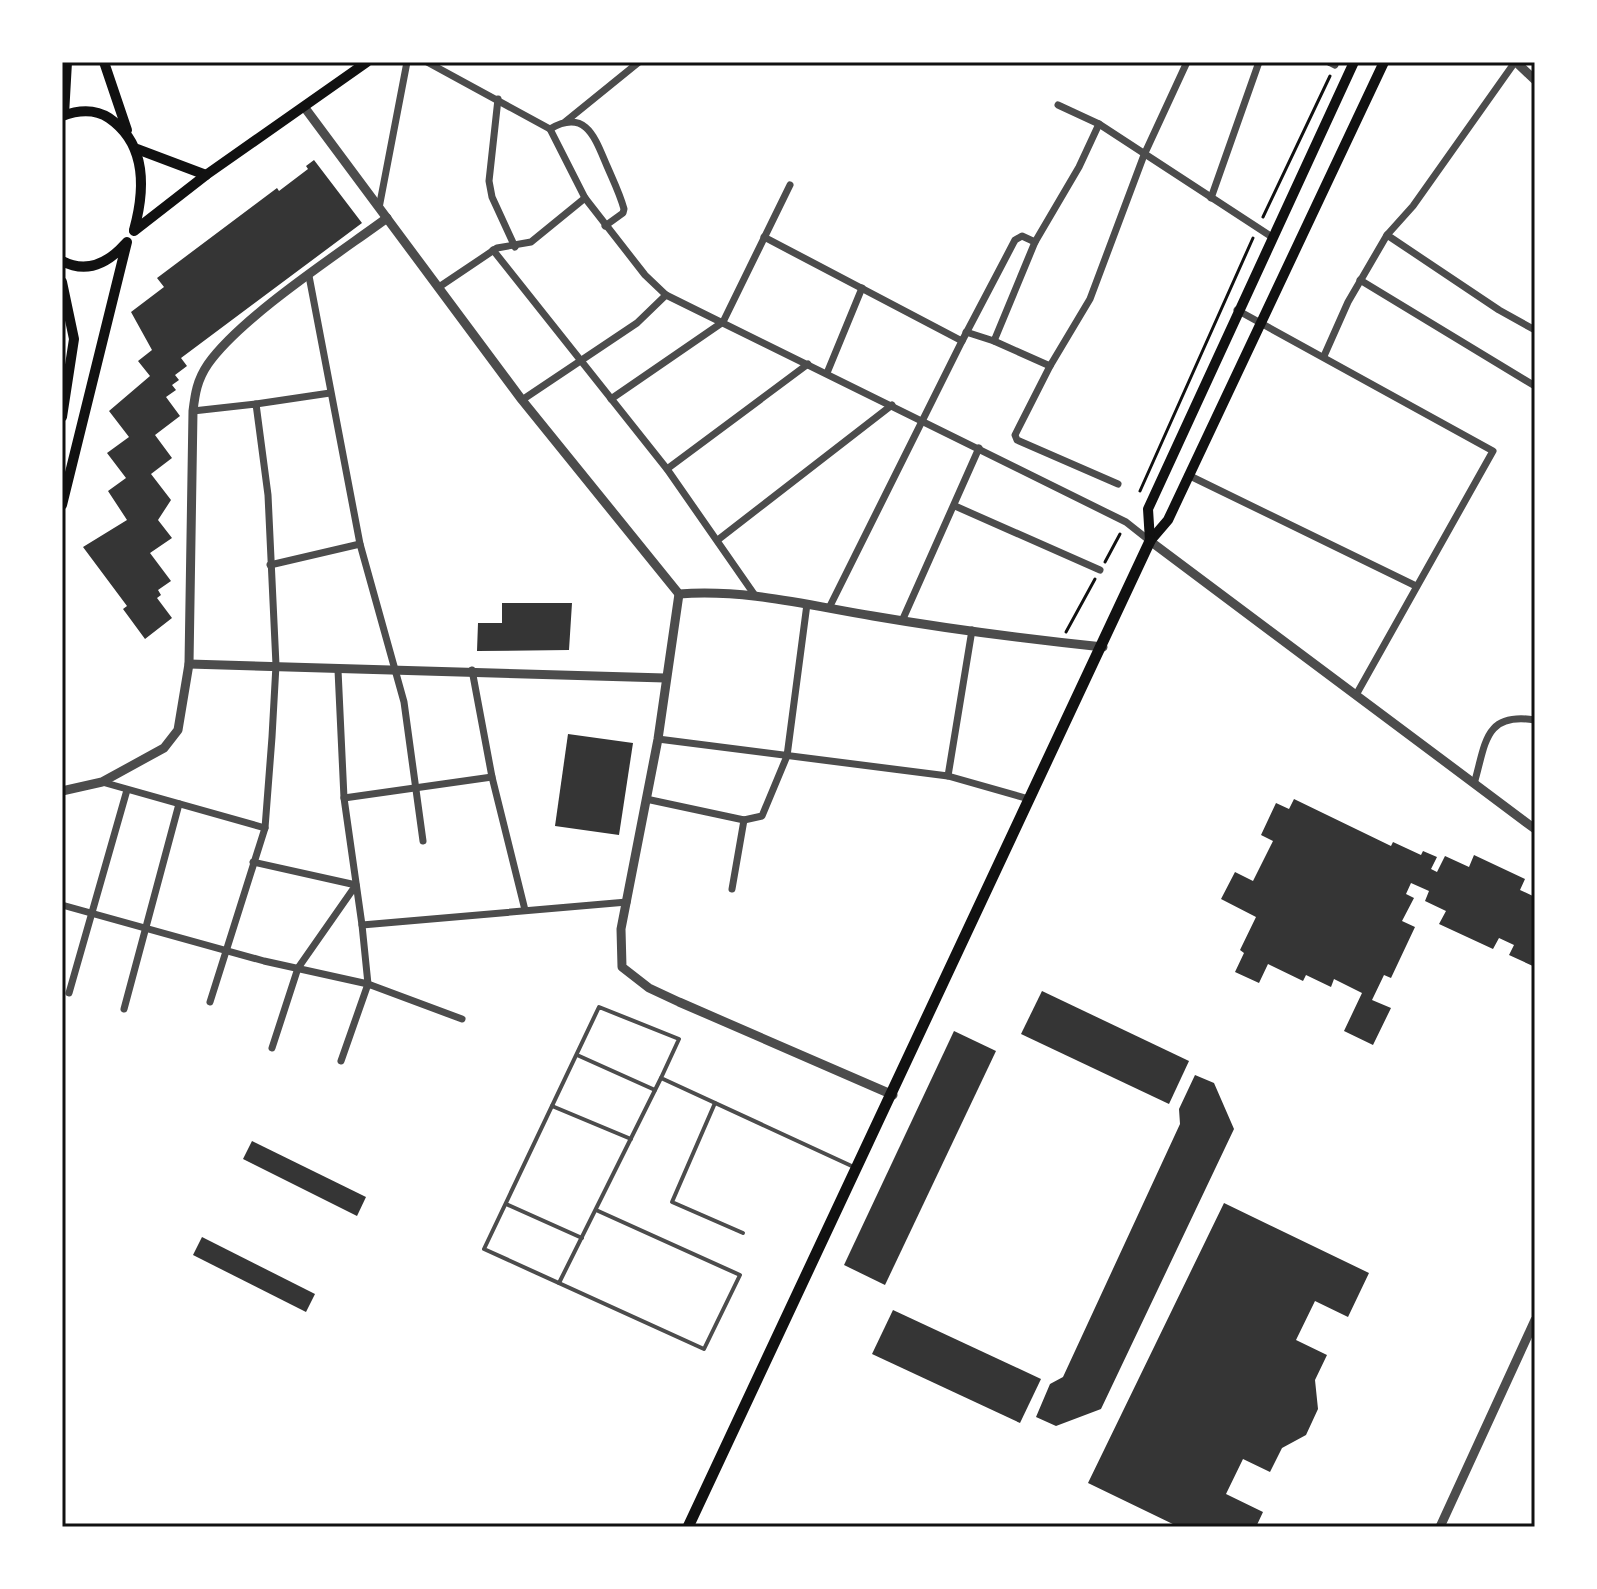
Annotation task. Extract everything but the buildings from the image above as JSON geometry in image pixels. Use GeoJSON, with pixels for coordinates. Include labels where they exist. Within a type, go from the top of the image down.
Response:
{"type":"FeatureCollection","features":[{"type":"Feature","properties":{"kind":"main road"},"geometry":{"type":"LineString","coordinates":[[67,62],[63,116],[79,111],[104,115],[129,136]]}},
{"type":"Feature","properties":{"kind":"main road"},"geometry":{"type":"LineString","coordinates":[[104,62],[129,136],[137,149],[141,179],[134,231]]}},
{"type":"Feature","properties":{"kind":"main road"},"geometry":{"type":"LineString","coordinates":[[62,261],[82,267],[97,266],[113,258],[134,231],[206,175],[367,62]]}},
{"type":"Feature","properties":{"kind":"main road"},"geometry":{"type":"LineString","coordinates":[[1150,541],[1148,509],[1237,310],[1354,62]]}},
{"type":"Feature","properties":{"kind":"main road"},"geometry":{"type":"LineString","coordinates":[[688,1527],[1103,647],[1150,541],[1168,520],[1186,474],[1384,62]]}},
{"type":"Feature","properties":{"kind":"main road"},"geometry":{"type":"LineString","coordinates":[[137,149],[206,175]]}},
{"type":"Feature","properties":{"kind":"main road"},"geometry":{"type":"LineString","coordinates":[[62,505],[127,242]]}},
{"type":"Feature","properties":{"kind":"main road"},"geometry":{"type":"LineString","coordinates":[[62,282],[74,339],[62,417]]}},
{"type":"Feature","properties":{"kind":"street"},"geometry":{"type":"LineString","coordinates":[[379,208],[407,62]]}},
{"type":"Feature","properties":{"kind":"street"},"geometry":{"type":"LineString","coordinates":[[427,62],[550,129],[585,198],[645,275],[666,295],[1126,522],[1535,829]]}},
{"type":"Feature","properties":{"kind":"street"},"geometry":{"type":"LineString","coordinates":[[550,129],[565,122],[639,62]]}},
{"type":"Feature","properties":{"kind":"street"},"geometry":{"type":"LineString","coordinates":[[1118,484],[1017,440],[1015,435],[1050,366],[1090,299],[1144,155],[1187,62]]}},
{"type":"Feature","properties":{"kind":"street"},"geometry":{"type":"LineString","coordinates":[[1211,198],[1259,62]]}},
{"type":"Feature","properties":{"kind":"street"},"geometry":{"type":"LineString","coordinates":[[1324,356],[1360,280],[1387,235],[1431,181],[1516,62],[1535,80]]}},
{"type":"Feature","properties":{"kind":"street"},"geometry":{"type":"LineString","coordinates":[[498,99],[489,181],[492,197],[515,247]]}},
{"type":"Feature","properties":{"kind":"street"},"geometry":{"type":"LineString","coordinates":[[1058,105],[1099,124],[1272,237]]}},
{"type":"Feature","properties":{"kind":"street"},"geometry":{"type":"LineString","coordinates":[[305,108],[522,400],[679,594],[658,739],[621,929],[622,967],[649,988],[893,1095]]}},
{"type":"Feature","properties":{"kind":"street"},"geometry":{"type":"LineString","coordinates":[[565,122],[584,125],[592,135],[622,201],[623,213],[605,226]]}},
{"type":"Feature","properties":{"kind":"street"},"geometry":{"type":"LineString","coordinates":[[994,341],[1035,242],[1079,167],[1099,124]]}},
{"type":"Feature","properties":{"kind":"street"},"geometry":{"type":"LineString","coordinates":[[611,399],[723,322],[790,185]]}},
{"type":"Feature","properties":{"kind":"street"},"geometry":{"type":"LineString","coordinates":[[439,287],[493,250],[531,242],[585,198]]}},
{"type":"Feature","properties":{"kind":"street"},"geometry":{"type":"LineString","coordinates":[[62,791],[102,782],[164,748],[178,730],[189,664],[193,411],[196,386],[209,363],[246,326],[387,218]]}},
{"type":"Feature","properties":{"kind":"street"},"geometry":{"type":"LineString","coordinates":[[1387,235],[1499,310],[1535,330]]}},
{"type":"Feature","properties":{"kind":"street"},"geometry":{"type":"LineString","coordinates":[[829,608],[1015,240],[1022,236],[1035,242]]}},
{"type":"Feature","properties":{"kind":"street"},"geometry":{"type":"LineString","coordinates":[[764,237],[962,341]]}},
{"type":"Feature","properties":{"kind":"street"},"geometry":{"type":"LineString","coordinates":[[493,250],[582,358],[667,469],[719,539],[754,594]]}},
{"type":"Feature","properties":{"kind":"street"},"geometry":{"type":"LineString","coordinates":[[309,276],[360,544],[404,702],[423,841]]}},
{"type":"Feature","properties":{"kind":"street"},"geometry":{"type":"LineString","coordinates":[[1360,280],[1535,386]]}},
{"type":"Feature","properties":{"kind":"street"},"geometry":{"type":"LineString","coordinates":[[827,373],[862,288]]}},
{"type":"Feature","properties":{"kind":"street"},"geometry":{"type":"LineString","coordinates":[[522,400],[637,323],[666,295]]}},
{"type":"Feature","properties":{"kind":"street"},"geometry":{"type":"LineString","coordinates":[[1237,310],[1493,451],[1356,695]]}},
{"type":"Feature","properties":{"kind":"street"},"geometry":{"type":"LineString","coordinates":[[966,332],[1050,366]]}},
{"type":"Feature","properties":{"kind":"street"},"geometry":{"type":"LineString","coordinates":[[667,469],[808,364]]}},
{"type":"Feature","properties":{"kind":"street"},"geometry":{"type":"LineString","coordinates":[[193,411],[330,393]]}},
{"type":"Feature","properties":{"kind":"street"},"geometry":{"type":"LineString","coordinates":[[210,1002],[265,828],[276,665],[268,495],[256,404]]}},
{"type":"Feature","properties":{"kind":"street"},"geometry":{"type":"LineString","coordinates":[[719,539],[892,405]]}},
{"type":"Feature","properties":{"kind":"street"},"geometry":{"type":"LineString","coordinates":[[902,621],[979,448]]}},
{"type":"Feature","properties":{"kind":"street"},"geometry":{"type":"LineString","coordinates":[[1186,474],[1416,586]]}},
{"type":"Feature","properties":{"kind":"street"},"geometry":{"type":"LineString","coordinates":[[955,506],[1100,570]]}},
{"type":"Feature","properties":{"kind":"street"},"geometry":{"type":"LineString","coordinates":[[270,565],[360,544]]}},
{"type":"Feature","properties":{"kind":"street"},"geometry":{"type":"LineString","coordinates":[[679,594],[724,590],[902,621],[1103,647]]}},
{"type":"Feature","properties":{"kind":"street"},"geometry":{"type":"LineString","coordinates":[[646,799],[744,820],[762,816],[787,756],[807,604]]}},
{"type":"Feature","properties":{"kind":"street"},"geometry":{"type":"LineString","coordinates":[[948,776],[972,630]]}},
{"type":"Feature","properties":{"kind":"street"},"geometry":{"type":"LineString","coordinates":[[189,664],[665,678]]}},
{"type":"Feature","properties":{"kind":"street"},"geometry":{"type":"LineString","coordinates":[[338,670],[344,798],[368,984],[341,1061]]}},
{"type":"Feature","properties":{"kind":"street"},"geometry":{"type":"LineString","coordinates":[[472,670],[492,777],[525,910]]}},
{"type":"Feature","properties":{"kind":"street"},"geometry":{"type":"LineString","coordinates":[[1474,784],[1486,742],[1495,726],[1513,717],[1535,720]]}},
{"type":"Feature","properties":{"kind":"street"},"geometry":{"type":"LineString","coordinates":[[658,739],[948,776],[1031,800]]}},
{"type":"Feature","properties":{"kind":"street"},"geometry":{"type":"LineString","coordinates":[[344,798],[492,777]]}},
{"type":"Feature","properties":{"kind":"street"},"geometry":{"type":"LineString","coordinates":[[102,782],[265,828]]}},
{"type":"Feature","properties":{"kind":"street"},"geometry":{"type":"LineString","coordinates":[[69,993],[127,790]]}},
{"type":"Feature","properties":{"kind":"street"},"geometry":{"type":"LineString","coordinates":[[124,1009],[179,804]]}},
{"type":"Feature","properties":{"kind":"street"},"geometry":{"type":"LineString","coordinates":[[732,889],[744,820]]}},
{"type":"Feature","properties":{"kind":"street"},"geometry":{"type":"LineString","coordinates":[[253,862],[356,885]]}},
{"type":"Feature","properties":{"kind":"street"},"geometry":{"type":"LineString","coordinates":[[272,1048],[298,968],[356,885]]}},
{"type":"Feature","properties":{"kind":"street"},"geometry":{"type":"LineString","coordinates":[[362,925],[627,902]]}},
{"type":"Feature","properties":{"kind":"street"},"geometry":{"type":"LineString","coordinates":[[62,905],[227,951],[368,984],[462,1019]]}},
{"type":"Feature","properties":{"kind":"street"},"geometry":{"type":"LineString","coordinates":[[1440,1527],[1535,1320]]}},
{"type":"Feature","properties":{"kind":"lane"},"geometry":{"type":"LineString","coordinates":[[559,1283],[679,1039],[599,1007],[484,1249],[704,1349],[740,1275],[596,1210]]}},
{"type":"Feature","properties":{"kind":"lane"},"geometry":{"type":"LineString","coordinates":[[577,1055],[655,1090]]}},
{"type":"Feature","properties":{"kind":"lane"},"geometry":{"type":"LineString","coordinates":[[661,1078],[858,1169]]}},
{"type":"Feature","properties":{"kind":"lane"},"geometry":{"type":"LineString","coordinates":[[715,1103],[672,1202],[743,1233]]}},
{"type":"Feature","properties":{"kind":"lane"},"geometry":{"type":"LineString","coordinates":[[552,1106],[631,1139]]}},
{"type":"Feature","properties":{"kind":"lane"},"geometry":{"type":"LineString","coordinates":[[506,1204],[582,1238]]}},
{"type":"Feature","properties":{"kind":"path"},"geometry":{"type":"LineString","coordinates":[[1139,494],[1332,64]]}},
{"type":"Feature","properties":{"kind":"path"},"geometry":{"type":"LineString","coordinates":[[1060,642],[1126,522]]}}]}
